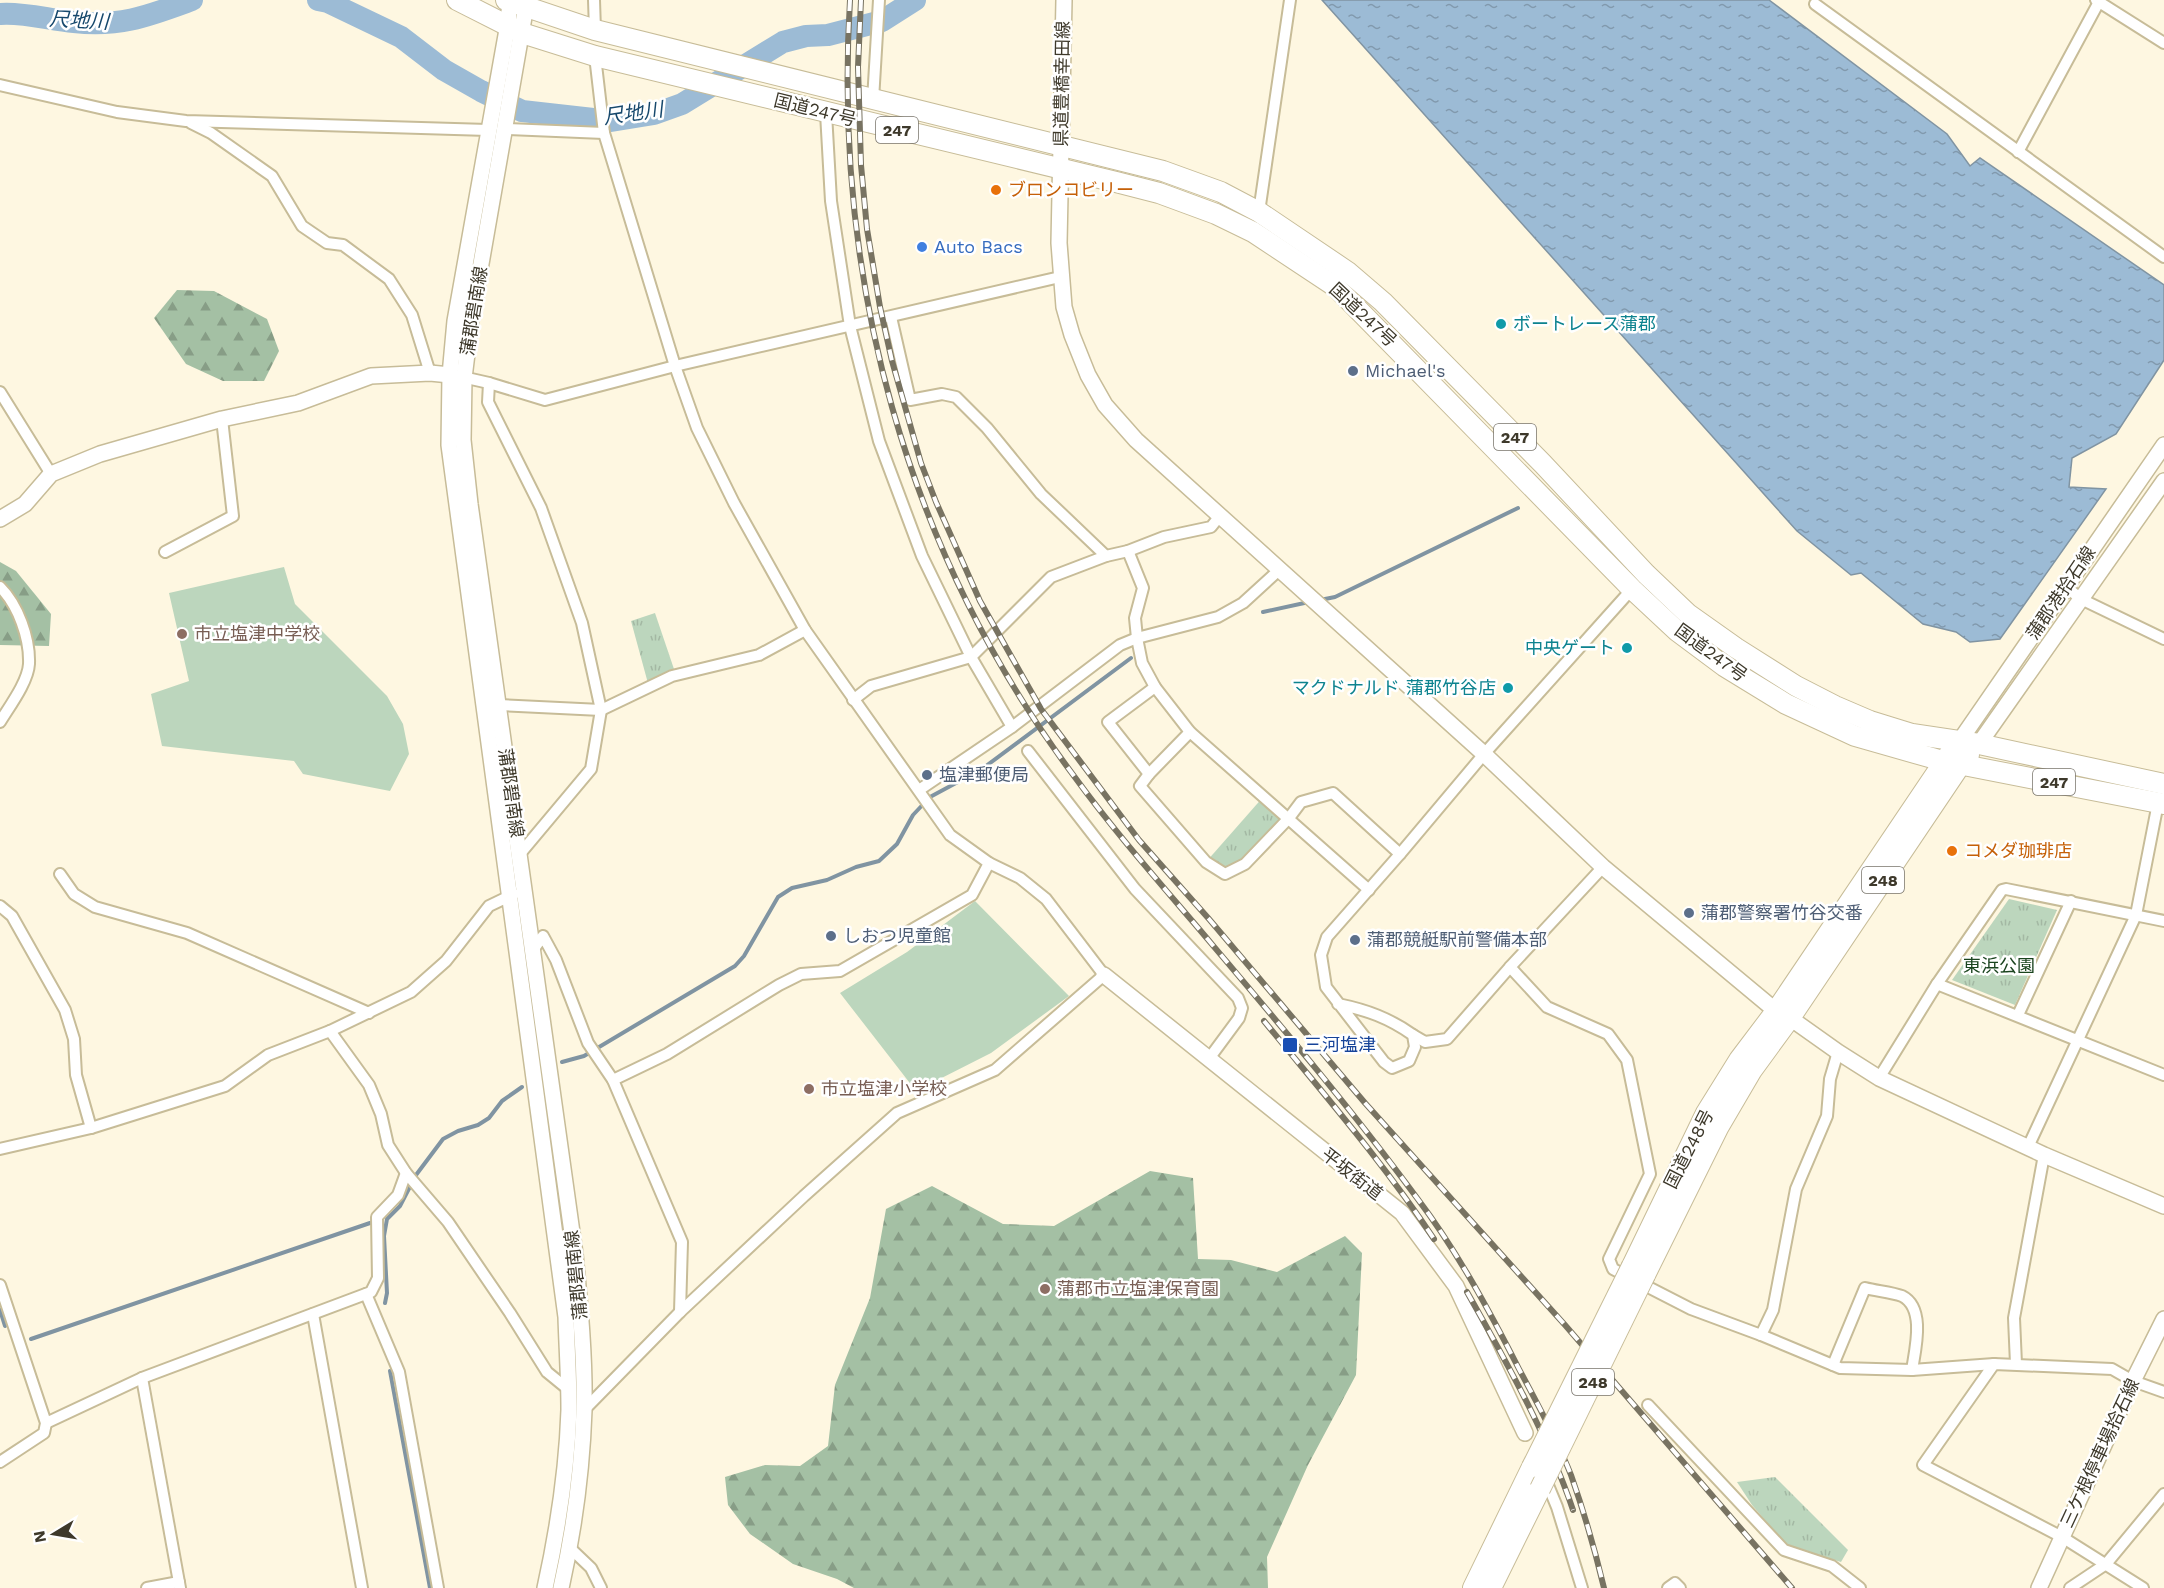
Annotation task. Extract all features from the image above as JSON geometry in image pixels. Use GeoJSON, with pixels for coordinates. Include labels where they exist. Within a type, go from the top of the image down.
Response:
{"type":"FeatureCollection","features":[{"type":"Feature","properties":{"kind":"highway","name":"国道247号"},"geometry":{"type":"LineString","coordinates":[[457,0],[515,28],[595,56],[1159,194],[1216,214],[1253,232],[1336,287],[1632,589],[1677,631],[1724,666],[1786,704],[1855,736],[1952,763],[2161,804]]}},
{"type":"Feature","properties":{"kind":"highway","name":"国道247号"},"geometry":{"type":"LineString","coordinates":[[516,2],[595,30],[1163,171],[1221,192],[1259,212],[1348,272],[1383,302],[1543,464],[1646,574],[1688,614],[1796,686],[1870,721],[1912,734],[1979,744],[2164,784]]}},
{"type":"Feature","properties":{"kind":"highway","name":"国道248号"},"geometry":{"type":"LineString","coordinates":[[1473,1588],[1532,1467],[1638,1271],[1783,1014],[1952,763],[1959,742]]}},
{"type":"Feature","properties":{"kind":"highway","name":"国道248号"},"geometry":{"type":"LineString","coordinates":[[1952,763],[1979,744]]}},
{"type":"Feature","properties":{"kind":"highway","name":"国道248号"},"geometry":{"type":"LineString","coordinates":[[1491,1588],[1540,1489],[1638,1271]]}},
{"type":"Feature","properties":{"kind":"main road","name":"県道豊橋幸田線"},"geometry":{"type":"LineString","coordinates":[[1064,0],[1060,169],[1060,277],[1064,307],[1088,375],[1105,405],[1136,440],[1484,754],[1603,867],[1783,1014],[1879,1078],[2044,1155],[2164,1206]]}},
{"type":"Feature","properties":{"kind":"main road","name":"蒲郡碧南線"},"geometry":{"type":"LineString","coordinates":[[516,2],[512,95],[471,321],[457,376],[449,445],[517,893],[566,1317],[569,1390],[564,1479],[557,1532],[545,1588]]}},
{"type":"Feature","properties":{"kind":"main road","name":"蒲郡碧南線"},"geometry":{"type":"LineString","coordinates":[[515,28],[495,88],[455,321],[463,440],[519,855],[517,893],[532,950],[575,1254],[581,1323],[584,1410],[580,1467],[570,1548],[561,1588]]}},
{"type":"Feature","properties":{"kind":"main road"},"geometry":{"type":"LineString","coordinates":[[0,519],[25,504],[51,474],[100,454],[222,419],[298,404],[371,376],[430,373],[457,376]]}},
{"type":"Feature","properties":{"kind":"main road","name":"蒲郡港拾石線"},"geometry":{"type":"LineString","coordinates":[[1959,742],[2065,586],[2159,462],[2164,445]]}},
{"type":"Feature","properties":{"kind":"main road","name":"蒲郡港拾石線"},"geometry":{"type":"LineString","coordinates":[[1979,744],[2164,481]]}},
{"type":"Feature","properties":{"kind":"main road","name":"平坂街道"},"geometry":{"type":"LineString","coordinates":[[1104,975],[1402,1213],[1456,1286],[1525,1433]]}},
{"type":"Feature","properties":{"kind":"main road","name":"三ケ根停車場拾石線"},"geometry":{"type":"LineString","coordinates":[[2039,1588],[2133,1381],[2164,1319]]}},
{"type":"Feature","properties":{"kind":"street"},"geometry":{"type":"LineString","coordinates":[[594,0],[595,30]]}},
{"type":"Feature","properties":{"kind":"street"},"geometry":{"type":"LineString","coordinates":[[1259,212],[1290,0]]}},
{"type":"Feature","properties":{"kind":"street"},"geometry":{"type":"LineString","coordinates":[[2019,152],[2098,1],[2164,43]]}},
{"type":"Feature","properties":{"kind":"street"},"geometry":{"type":"LineString","coordinates":[[873,100],[878,2]]}},
{"type":"Feature","properties":{"kind":"street"},"geometry":{"type":"LineString","coordinates":[[1815,4],[2164,257]]}},
{"type":"Feature","properties":{"kind":"street","name":"平坂街道"},"geometry":{"type":"LineString","coordinates":[[595,56],[604,130],[675,366],[697,428],[734,502],[805,630],[950,835],[988,863],[1020,878],[1046,899],[1104,975]]}},
{"type":"Feature","properties":{"kind":"street"},"geometry":{"type":"LineString","coordinates":[[0,85],[117,112],[186,121],[488,130]]}},
{"type":"Feature","properties":{"kind":"street"},"geometry":{"type":"LineString","coordinates":[[826,113],[831,201],[850,326],[879,441],[922,556],[971,657],[1012,727]]}},
{"type":"Feature","properties":{"kind":"street"},"geometry":{"type":"LineString","coordinates":[[186,121],[211,133],[272,176],[302,226],[327,243],[343,245],[389,279],[412,315],[430,373]]}},
{"type":"Feature","properties":{"kind":"street"},"geometry":{"type":"LineString","coordinates":[[506,129],[604,130]]}},
{"type":"Feature","properties":{"kind":"street"},"geometry":{"type":"LineString","coordinates":[[457,376],[489,382],[545,400],[675,366],[1060,277]]}},
{"type":"Feature","properties":{"kind":"street"},"geometry":{"type":"LineString","coordinates":[[891,316],[910,400],[942,394],[956,397],[987,428],[1041,494],[1106,556]]}},
{"type":"Feature","properties":{"kind":"street"},"geometry":{"type":"LineString","coordinates":[[489,382],[488,402],[541,508],[582,623],[601,710],[591,769],[519,855]]}},
{"type":"Feature","properties":{"kind":"street"},"geometry":{"type":"LineString","coordinates":[[0,392],[51,474]]}},
{"type":"Feature","properties":{"kind":"street"},"geometry":{"type":"LineString","coordinates":[[165,552],[232,516],[222,419]]}},
{"type":"Feature","properties":{"kind":"street"},"geometry":{"type":"LineString","coordinates":[[853,700],[871,686],[971,657],[1051,577],[1164,537],[1211,527],[1219,517]]}},
{"type":"Feature","properties":{"kind":"street"},"geometry":{"type":"LineString","coordinates":[[1128,551],[1143,588],[1135,618],[1137,638],[1142,663],[1155,687],[1190,732],[1369,890]]}},
{"type":"Feature","properties":{"kind":"street"},"geometry":{"type":"LineString","coordinates":[[921,793],[1120,645],[1137,638],[1218,617],[1243,603],[1279,570]]}},
{"type":"Feature","properties":{"kind":"street"},"geometry":{"type":"LineString","coordinates":[[2065,586],[2081,599],[2164,639]]}},
{"type":"Feature","properties":{"kind":"street"},"geometry":{"type":"LineString","coordinates":[[0,587],[7,593],[19,615],[26,640],[29,665],[18,693],[0,722]]}},
{"type":"Feature","properties":{"kind":"street"},"geometry":{"type":"LineString","coordinates":[[1413,1035],[1415,1047],[1409,1061],[1392,1068],[1384,1062],[1326,987],[1321,955],[1327,937],[1484,754],[1632,589]]}},
{"type":"Feature","properties":{"kind":"street"},"geometry":{"type":"LineString","coordinates":[[499,705],[601,710],[672,676],[759,655],[805,630]]}},
{"type":"Feature","properties":{"kind":"street"},"geometry":{"type":"LineString","coordinates":[[1149,774],[1108,722],[1155,687]]}},
{"type":"Feature","properties":{"kind":"street"},"geometry":{"type":"LineString","coordinates":[[1190,732],[1140,786],[1206,862],[1225,874],[1245,864],[1289,818],[1301,802],[1333,793],[1400,854]]}},
{"type":"Feature","properties":{"kind":"street"},"geometry":{"type":"LineString","coordinates":[[1028,752],[1135,889],[1238,998],[1242,1008],[1239,1018],[1208,1060]]}},
{"type":"Feature","properties":{"kind":"street"},"geometry":{"type":"LineString","coordinates":[[2028,1147],[2136,915],[2161,804]]}},
{"type":"Feature","properties":{"kind":"street"},"geometry":{"type":"LineString","coordinates":[[613,1080],[667,1054],[779,985],[801,974],[840,971],[962,901],[972,895],[988,863]]}},
{"type":"Feature","properties":{"kind":"street"},"geometry":{"type":"LineString","coordinates":[[1338,1004],[1369,1010],[1394,1022],[1425,1042],[1447,1039],[1603,867]]}},
{"type":"Feature","properties":{"kind":"street"},"geometry":{"type":"LineString","coordinates":[[60,874],[74,894],[95,907],[187,933],[369,1012]]}},
{"type":"Feature","properties":{"kind":"street"},"geometry":{"type":"LineString","coordinates":[[1879,1078],[1937,984],[2002,890],[2071,901],[2164,921]]}},
{"type":"Feature","properties":{"kind":"street"},"geometry":{"type":"LineString","coordinates":[[0,1149],[91,1128],[225,1086],[268,1055],[330,1031],[411,992],[446,961],[489,906],[517,893]]}},
{"type":"Feature","properties":{"kind":"street"},"geometry":{"type":"LineString","coordinates":[[2018,1015],[2071,901]]}},
{"type":"Feature","properties":{"kind":"street"},"geometry":{"type":"LineString","coordinates":[[0,906],[12,916],[65,1010],[74,1039],[76,1075],[91,1128]]}},
{"type":"Feature","properties":{"kind":"street"},"geometry":{"type":"LineString","coordinates":[[532,950],[543,936],[590,1046],[613,1080],[682,1242],[680,1312]]}},
{"type":"Feature","properties":{"kind":"street"},"geometry":{"type":"LineString","coordinates":[[1510,967],[1547,1007],[1608,1034],[1627,1060],[1650,1174],[1609,1259],[1613,1269],[1691,1309],[1840,1368],[1912,1370],[2016,1364],[2112,1369],[2133,1381],[2164,1392]]}},
{"type":"Feature","properties":{"kind":"street"},"geometry":{"type":"LineString","coordinates":[[584,1410],[680,1312],[897,1113],[995,1070],[1104,975]]}},
{"type":"Feature","properties":{"kind":"street"},"geometry":{"type":"LineString","coordinates":[[1937,984],[2164,1076]]}},
{"type":"Feature","properties":{"kind":"street"},"geometry":{"type":"LineString","coordinates":[[330,1031],[369,1085],[381,1114],[388,1145],[417,1187],[448,1222],[547,1372],[569,1390]]}},
{"type":"Feature","properties":{"kind":"street"},"geometry":{"type":"LineString","coordinates":[[1761,1335],[1773,1310],[1796,1189],[1827,1116],[1830,1079],[1838,1052]]}},
{"type":"Feature","properties":{"kind":"street"},"geometry":{"type":"LineString","coordinates":[[2016,1364],[2014,1318],[2044,1155]]}},
{"type":"Feature","properties":{"kind":"street"},"geometry":{"type":"LineString","coordinates":[[46,1423],[142,1378],[371,1292],[378,1278],[377,1217],[398,1195],[408,1175]]}},
{"type":"Feature","properties":{"kind":"street"},"geometry":{"type":"LineString","coordinates":[[1833,1365],[1865,1288],[1902,1296],[1910,1303],[1918,1327],[1912,1370]]}},
{"type":"Feature","properties":{"kind":"street"},"geometry":{"type":"LineString","coordinates":[[0,1289],[46,1423],[44,1433],[0,1462]]}},
{"type":"Feature","properties":{"kind":"street"},"geometry":{"type":"LineString","coordinates":[[366,1294],[399,1372],[438,1588]]}},
{"type":"Feature","properties":{"kind":"street"},"geometry":{"type":"LineString","coordinates":[[313,1314],[362,1588]]}},
{"type":"Feature","properties":{"kind":"street"},"geometry":{"type":"LineString","coordinates":[[1994,1364],[1923,1466],[2062,1537],[2143,1588]]}},
{"type":"Feature","properties":{"kind":"street"},"geometry":{"type":"LineString","coordinates":[[142,1378],[179,1585],[147,1588]]}},
{"type":"Feature","properties":{"kind":"street"},"geometry":{"type":"LineString","coordinates":[[1648,1405],[1784,1550],[1832,1566],[1860,1588]]}},
{"type":"Feature","properties":{"kind":"street","name":"平坂街道"},"geometry":{"type":"LineString","coordinates":[[1525,1433],[1557,1508],[1582,1588]]}},
{"type":"Feature","properties":{"kind":"street"},"geometry":{"type":"LineString","coordinates":[[2070,1588],[2106,1564],[2164,1494]]}},
{"type":"Feature","properties":{"kind":"street"},"geometry":{"type":"LineString","coordinates":[[570,1548],[591,1568],[601,1588]]}},
{"type":"Feature","properties":{"kind":"street"},"geometry":{"type":"LineString","coordinates":[[1668,1588],[1675,1583],[1680,1588]]}},
{"type":"Feature","properties":{"kind":"green space"},"geometry":{"type":"Polygon","coordinates":[[[177,290],[214,291],[267,319],[279,351],[264,381],[223,381],[186,364],[154,318],[177,290]]]}},
{"type":"Feature","properties":{"kind":"green space"},"geometry":{"type":"Polygon","coordinates":[[[0,562],[16,571],[51,614],[49,646],[0,645],[0,562]]]}},
{"type":"Feature","properties":{"kind":"green space"},"geometry":{"type":"Polygon","coordinates":[[[284,567],[295,604],[387,696],[403,724],[409,754],[390,791],[303,774],[294,761],[162,746],[151,694],[189,681],[169,593],[284,567]]]}},
{"type":"Feature","properties":{"kind":"green space"},"geometry":{"type":"Polygon","coordinates":[[[655,613],[676,675],[649,687],[631,621],[655,613]]]}},
{"type":"Feature","properties":{"kind":"green space"},"geometry":{"type":"Polygon","coordinates":[[[1264,796],[1289,818],[1245,864],[1225,874],[1206,862],[1264,796]]]}},
{"type":"Feature","properties":{"kind":"green space","name":"東浜公園"},"geometry":{"type":"Polygon","coordinates":[[[2009,899],[2057,910],[2015,1005],[1952,980],[2009,899]]]}},
{"type":"Feature","properties":{"kind":"green space"},"geometry":{"type":"Polygon","coordinates":[[[975,901],[1069,996],[991,1053],[916,1091],[840,993],[907,952],[975,901]]]}},
{"type":"Feature","properties":{"kind":"green space"},"geometry":{"type":"Polygon","coordinates":[[[1150,1171],[1193,1178],[1198,1259],[1231,1260],[1277,1272],[1345,1236],[1362,1253],[1356,1375],[1308,1465],[1267,1557],[1268,1588],[854,1588],[837,1579],[793,1564],[750,1534],[728,1505],[725,1477],[765,1465],[800,1466],[828,1446],[835,1385],[870,1298],[886,1209],[932,1186],[1003,1224],[1054,1226],[1150,1171]]]}},
{"type":"Feature","properties":{"kind":"green space"},"geometry":{"type":"Polygon","coordinates":[[[1775,1477],[1848,1550],[1841,1562],[1787,1546],[1752,1505],[1737,1482],[1775,1477]]]}},
{"type":"Feature","properties":{"kind":"water","name":"ボートレース蒲郡"},"geometry":{"type":"Polygon","coordinates":[[[1322,0],[1769,0],[1947,134],[1970,166],[1980,158],[2164,285],[2164,360],[2116,434],[2072,458],[2069,487],[2106,489],[2000,639],[1970,642],[1956,632],[1923,624],[1861,573],[1851,575],[1797,531],[1322,0]]]}},
{"type":"Feature","properties":{"kind":"waterway","name":"尺地川"},"geometry":{"type":"LineString","coordinates":[[0,14],[106,23],[134,19],[192,0]]}},
{"type":"Feature","properties":{"kind":"waterway","name":"尺地川"},"geometry":{"type":"LineString","coordinates":[[318,0],[328,2],[401,37],[444,70],[522,111],[611,121],[654,114],[682,104],[783,42],[806,36],[828,35],[882,21],[915,0]]}},
{"type":"Feature","properties":{"kind":"waterway"},"geometry":{"type":"LineString","coordinates":[[1320,600],[1335,597],[1518,508]]}},
{"type":"Feature","properties":{"kind":"waterway"},"geometry":{"type":"LineString","coordinates":[[1263,612],[1309,602]]}},
{"type":"Feature","properties":{"kind":"waterway"},"geometry":{"type":"LineString","coordinates":[[562,1062],[584,1056],[735,966],[744,956],[778,897],[792,888],[827,880],[856,867],[879,861],[897,844],[913,815],[930,797],[982,769],[1131,658]]}},
{"type":"Feature","properties":{"kind":"waterway"},"geometry":{"type":"LineString","coordinates":[[385,1303],[387,1293],[384,1236],[387,1219],[400,1206],[416,1175],[443,1139],[489,1118],[502,1101],[522,1087]]}},
{"type":"Feature","properties":{"kind":"waterway"},"geometry":{"type":"LineString","coordinates":[[31,1339],[370,1223]]}},
{"type":"Feature","properties":{"kind":"waterway"},"geometry":{"type":"LineString","coordinates":[[0,1310],[5,1326]]}},
{"type":"Feature","properties":{"kind":"waterway"},"geometry":{"type":"LineString","coordinates":[[390,1371],[430,1588]]}},
{"type":"Feature","properties":{"kind":"railway"},"geometry":{"type":"LineString","coordinates":[[850,0],[848,104],[854,207],[869,309],[892,408],[924,505],[965,599],[1015,689],[1088,795],[1132,851],[1336,1093],[1446,1239],[1496,1325],[1559,1448],[1571,1475],[1604,1588]]}},
{"type":"Feature","properties":{"kind":"railway"},"geometry":{"type":"LineString","coordinates":[[861,0],[858,67],[861,165],[867,229],[892,361],[921,463],[936,502],[980,601],[1041,709],[1139,840],[1365,1103],[1565,1325],[1792,1588]]}},
{"type":"Feature","properties":{"kind":"railway"},"geometry":{"type":"LineString","coordinates":[[1264,1021],[1373,1155],[1434,1239]]}},
{"type":"Feature","properties":{"kind":"railway"},"geometry":{"type":"LineString","coordinates":[[1467,1292],[1539,1427],[1573,1510]]}},
{"type":"Feature","properties":{"kind":"place","name":"ブロンコビリー"},"geometry":{"type":"Point","coordinates":[996,190]}},
{"type":"Feature","properties":{"kind":"place","name":"Auto Bacs"},"geometry":{"type":"Point","coordinates":[922,247]}},
{"type":"Feature","properties":{"kind":"place","name":"ボートレース蒲郡"},"geometry":{"type":"Point","coordinates":[1501,324]}},
{"type":"Feature","properties":{"kind":"place","name":"Michael's"},"geometry":{"type":"Point","coordinates":[1353,371]}},
{"type":"Feature","properties":{"kind":"place","name":"市立塩津中学校"},"geometry":{"type":"Point","coordinates":[182,634]}},
{"type":"Feature","properties":{"kind":"place","name":"中央ゲート"},"geometry":{"type":"Point","coordinates":[1627,648]}},
{"type":"Feature","properties":{"kind":"place","name":"マクドナルド 蒲郡竹谷店"},"geometry":{"type":"Point","coordinates":[1508,688]}},
{"type":"Feature","properties":{"kind":"place","name":"塩津郵便局"},"geometry":{"type":"Point","coordinates":[927,775]}},
{"type":"Feature","properties":{"kind":"place","name":"コメダ珈琲店"},"geometry":{"type":"Point","coordinates":[1952,851]}},
{"type":"Feature","properties":{"kind":"place","name":"蒲郡警察署竹谷交番"},"geometry":{"type":"Point","coordinates":[1689,913]}},
{"type":"Feature","properties":{"kind":"place","name":"しおつ児童館"},"geometry":{"type":"Point","coordinates":[831,936]}},
{"type":"Feature","properties":{"kind":"place","name":"蒲郡競艇駅前警備本部"},"geometry":{"type":"Point","coordinates":[1355,940]}},
{"type":"Feature","properties":{"kind":"place","name":"三河塩津"},"geometry":{"type":"Point","coordinates":[1290,1045]}},
{"type":"Feature","properties":{"kind":"place","name":"市立塩津小学校"},"geometry":{"type":"Point","coordinates":[809,1089]}},
{"type":"Feature","properties":{"kind":"place","name":"蒲郡市立塩津保育園"},"geometry":{"type":"Point","coordinates":[1045,1289]}}]}
